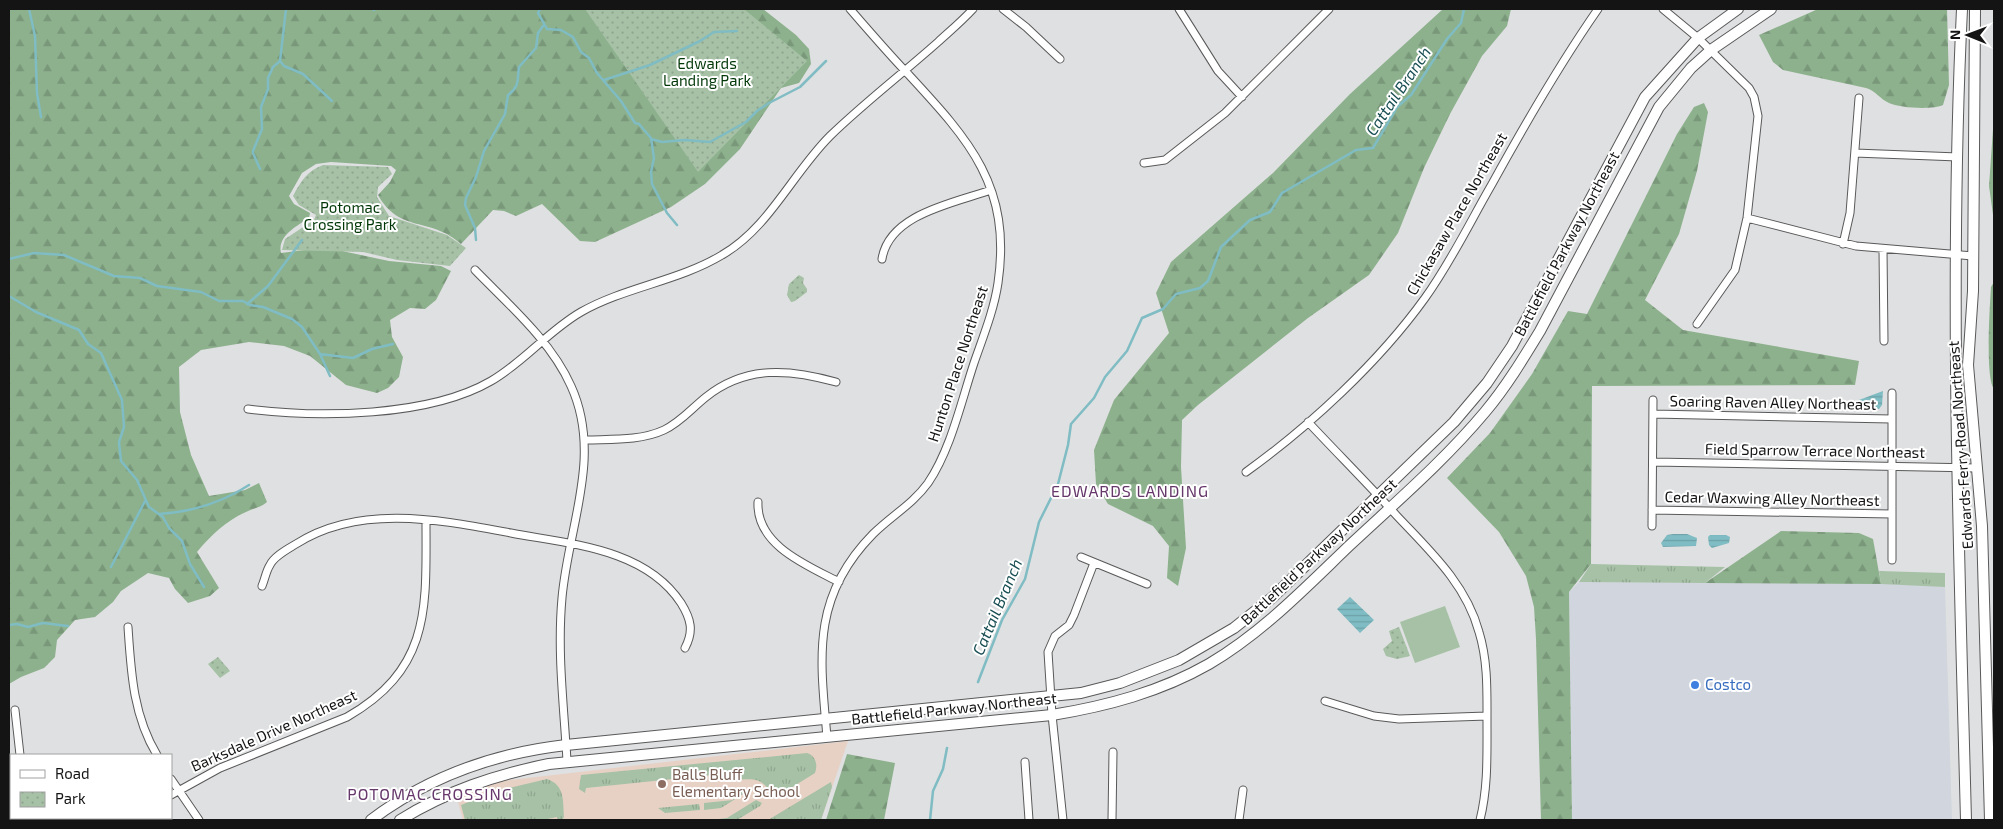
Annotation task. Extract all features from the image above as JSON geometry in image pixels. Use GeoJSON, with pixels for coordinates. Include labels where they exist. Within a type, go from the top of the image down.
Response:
{"type":"FeatureCollection","features":[{"type":"Feature","properties":{"kind":"main road","name":"Battlefield Parkway Northeast"},"geometry":{"type":"LineString","coordinates":[[371,820],[402,799],[460,770],[523,751],[566,745],[1050,698],[1081,693],[1129,680],[1179,660],[1215,641],[1273,596],[1454,422],[1500,365],[1528,317],[1636,112],[1660,79],[1698,38],[1738,9]]}},
{"type":"Feature","properties":{"kind":"main road","name":"Battlefield Parkway Northeast"},"geometry":{"type":"LineString","coordinates":[[400,820],[454,791],[517,770],[567,762],[1052,715],[1134,697],[1180,678],[1227,653],[1263,627],[1390,508],[1464,436],[1503,390],[1540,331],[1648,124],[1676,85],[1710,50],[1771,9]]}},
{"type":"Feature","properties":{"kind":"main road","name":"Edwards Ferry Road Northeast"},"geometry":{"type":"LineString","coordinates":[[1962,9],[1957,254],[1958,468],[1966,820]]}},
{"type":"Feature","properties":{"kind":"main road","name":"Edwards Ferry Road Northeast"},"geometry":{"type":"LineString","coordinates":[[1976,9],[1974,256],[1968,365],[1982,526],[1990,820]]}},
{"type":"Feature","properties":{"kind":"main road"},"geometry":{"type":"LineString","coordinates":[[1975,37],[1981,9]]}},
{"type":"Feature","properties":{"kind":"street","name":"Hunton Place Northeast"},"geometry":{"type":"LineString","coordinates":[[827,737],[820,668],[821,645],[828,607],[838,582],[860,548],[917,496],[932,476],[943,454],[993,305],[998,285],[1001,244],[991,190],[965,138],[850,9]]}},
{"type":"Feature","properties":{"kind":"street"},"geometry":{"type":"LineString","coordinates":[[248,408],[312,415],[340,414],[433,403],[453,398],[491,381],[565,322],[596,305],[706,264],[738,245],[765,219],[792,181],[829,138],[973,9]]}},
{"type":"Feature","properties":{"kind":"street"},"geometry":{"type":"LineString","coordinates":[[1003,9],[1026,27],[1060,59]]}},
{"type":"Feature","properties":{"kind":"street"},"geometry":{"type":"LineString","coordinates":[[1179,9],[1218,71],[1242,97]]}},
{"type":"Feature","properties":{"kind":"street"},"geometry":{"type":"LineString","coordinates":[[1144,163],[1165,160],[1225,113],[1328,9]]}},
{"type":"Feature","properties":{"kind":"street","name":"Chickasaw Place Northeast"},"geometry":{"type":"LineString","coordinates":[[1246,472],[1308,422],[1387,345],[1426,297],[1444,270],[1542,94],[1598,9]]}},
{"type":"Feature","properties":{"kind":"street"},"geometry":{"type":"LineString","coordinates":[[1663,9],[1698,38],[1748,88],[1757,106],[1758,116],[1747,218],[1735,270],[1697,324]]}},
{"type":"Feature","properties":{"kind":"street"},"geometry":{"type":"LineString","coordinates":[[1843,244],[1850,213],[1859,98]]}},
{"type":"Feature","properties":{"kind":"street"},"geometry":{"type":"LineString","coordinates":[[1855,152],[1958,156]]}},
{"type":"Feature","properties":{"kind":"street"},"geometry":{"type":"LineString","coordinates":[[882,260],[884,246],[901,228],[915,218],[991,190]]}},
{"type":"Feature","properties":{"kind":"street"},"geometry":{"type":"LineString","coordinates":[[1747,218],[1843,244],[1974,256]]}},
{"type":"Feature","properties":{"kind":"street"},"geometry":{"type":"LineString","coordinates":[[1884,249],[1884,341]]}},
{"type":"Feature","properties":{"kind":"street"},"geometry":{"type":"LineString","coordinates":[[475,270],[554,356],[572,387],[580,409],[586,440],[584,474],[565,570],[560,632],[567,762]]}},
{"type":"Feature","properties":{"kind":"street"},"geometry":{"type":"LineString","coordinates":[[586,440],[639,438],[653,434],[678,422],[719,388],[740,378],[762,372],[789,371],[836,382]]}},
{"type":"Feature","properties":{"kind":"street"},"geometry":{"type":"LineString","coordinates":[[1892,393],[1892,560]]}},
{"type":"Feature","properties":{"kind":"street"},"geometry":{"type":"LineString","coordinates":[[1652,526],[1653,400]]}},
{"type":"Feature","properties":{"kind":"street","name":"Soaring Raven Alley Northeast"},"geometry":{"type":"LineString","coordinates":[[1653,414],[1892,420]]}},
{"type":"Feature","properties":{"kind":"street"},"geometry":{"type":"LineString","coordinates":[[1308,422],[1445,566],[1466,598],[1477,624],[1484,650],[1487,716],[1486,789],[1480,820]]}},
{"type":"Feature","properties":{"kind":"street","name":"Field Sparrow Terrace Northeast"},"geometry":{"type":"LineString","coordinates":[[1653,462],[1977,468]]}},
{"type":"Feature","properties":{"kind":"street"},"geometry":{"type":"LineString","coordinates":[[758,502],[759,521],[763,529],[776,542],[802,563],[838,582]]}},
{"type":"Feature","properties":{"kind":"street","name":"Cedar Waxwing Alley Northeast"},"geometry":{"type":"LineString","coordinates":[[1652,510],[1892,514]]}},
{"type":"Feature","properties":{"kind":"street"},"geometry":{"type":"LineString","coordinates":[[262,586],[270,563],[293,546],[317,532],[352,522],[371,519],[426,520],[570,544],[625,558],[648,570],[678,598],[691,622],[691,637],[685,648]]}},
{"type":"Feature","properties":{"kind":"street","name":"Barksdale Drive Northeast"},"geometry":{"type":"LineString","coordinates":[[172,794],[220,768],[347,716],[363,707],[388,687],[408,659],[422,624],[426,590],[426,520]]}},
{"type":"Feature","properties":{"kind":"street"},"geometry":{"type":"LineString","coordinates":[[1081,557],[1147,584]]}},
{"type":"Feature","properties":{"kind":"street"},"geometry":{"type":"LineString","coordinates":[[1064,820],[1050,698],[1048,652],[1055,636],[1069,625],[1094,563]]}},
{"type":"Feature","properties":{"kind":"street"},"geometry":{"type":"LineString","coordinates":[[128,627],[132,680],[138,714],[157,754]]}},
{"type":"Feature","properties":{"kind":"street"},"geometry":{"type":"LineString","coordinates":[[1325,701],[1374,716],[1398,719],[1487,716]]}},
{"type":"Feature","properties":{"kind":"street"},"geometry":{"type":"LineString","coordinates":[[15,710],[20,754]]}},
{"type":"Feature","properties":{"kind":"street"},"geometry":{"type":"LineString","coordinates":[[1112,820],[1113,752]]}},
{"type":"Feature","properties":{"kind":"street"},"geometry":{"type":"LineString","coordinates":[[1025,762],[1029,820]]}},
{"type":"Feature","properties":{"kind":"street"},"geometry":{"type":"LineString","coordinates":[[172,781],[199,820]]}},
{"type":"Feature","properties":{"kind":"street"},"geometry":{"type":"LineString","coordinates":[[1239,820],[1243,790]]}},
{"type":"Feature","properties":{"kind":"shaded area"},"geometry":{"type":"Polygon","coordinates":[[[1579,582],[1901,584],[1945,587],[1952,820],[1572,820],[1569,592],[1579,582]]]}},
{"type":"Feature","properties":{"kind":"shaded area","name":"Balls Bluff Elementary School"},"geometry":{"type":"Polygon","coordinates":[[[848,741],[821,820],[463,820],[456,795],[501,781],[848,741]]]}},
{"type":"Feature","properties":{"kind":"green space"},"geometry":{"type":"Polygon","coordinates":[[[9,9],[763,9],[796,35],[809,49],[811,64],[799,83],[781,88],[740,149],[705,184],[671,207],[595,242],[580,241],[542,204],[516,216],[504,211],[493,210],[461,244],[438,230],[396,215],[387,207],[378,195],[390,182],[396,170],[391,166],[331,162],[316,164],[302,173],[289,196],[294,204],[310,213],[309,218],[285,237],[282,241],[281,253],[313,249],[342,251],[389,261],[441,266],[451,271],[436,300],[425,309],[410,308],[390,320],[392,337],[403,357],[399,377],[388,388],[377,393],[346,385],[310,356],[284,346],[249,342],[201,350],[179,367],[180,412],[191,455],[209,496],[245,490],[259,483],[267,502],[239,515],[226,524],[213,534],[197,552],[219,588],[210,596],[188,603],[175,589],[169,578],[148,573],[121,591],[113,602],[95,617],[75,620],[57,640],[55,657],[44,668],[9,684],[9,9]]]}},
{"type":"Feature","properties":{"kind":"green space","name":"Edwards Landing Park"},"geometry":{"type":"Polygon","coordinates":[[[585,9],[744,9],[807,61],[698,172],[585,9]]]}},
{"type":"Feature","properties":{"kind":"green space"},"geometry":{"type":"Polygon","coordinates":[[[1443,9],[1511,9],[1507,26],[1482,56],[1450,114],[1424,168],[1398,233],[1369,275],[1308,318],[1198,405],[1182,420],[1181,467],[1186,548],[1178,586],[1167,578],[1169,546],[1153,526],[1108,504],[1096,484],[1094,450],[1114,400],[1169,333],[1156,293],[1171,262],[1273,173],[1350,94],[1443,9]]]}},
{"type":"Feature","properties":{"kind":"green space"},"geometry":{"type":"Polygon","coordinates":[[[1818,9],[1947,9],[1949,85],[1943,105],[1924,108],[1894,105],[1866,88],[1783,70],[1773,62],[1759,35],[1818,9]]]}},
{"type":"Feature","properties":{"kind":"green space"},"geometry":{"type":"Polygon","coordinates":[[[1704,103],[1708,112],[1697,171],[1679,234],[1645,300],[1683,330],[1859,361],[1855,385],[1592,386],[1591,564],[1569,592],[1572,820],[1541,820],[1536,639],[1534,607],[1526,576],[1499,532],[1447,478],[1490,433],[1532,374],[1568,311],[1587,314],[1677,134],[1694,107],[1704,103]]]}},
{"type":"Feature","properties":{"kind":"green space"},"geometry":{"type":"Polygon","coordinates":[[[1994,115],[1994,222],[1989,186],[1994,115]]]}},
{"type":"Feature","properties":{"kind":"green space","name":"Potomac Crossing Park"},"geometry":{"type":"Polygon","coordinates":[[[323,165],[388,167],[392,174],[378,187],[377,197],[389,216],[447,235],[466,248],[450,266],[397,260],[363,252],[282,250],[285,239],[314,220],[316,215],[299,205],[293,196],[305,177],[323,165]]]}},
{"type":"Feature","properties":{"kind":"green space"},"geometry":{"type":"Polygon","coordinates":[[[799,275],[804,278],[803,283],[807,292],[791,302],[787,295],[789,284],[799,275]]]}},
{"type":"Feature","properties":{"kind":"green space"},"geometry":{"type":"Polygon","coordinates":[[[1994,282],[1994,389],[1991,382],[1989,340],[1991,287],[1994,282]]]}},
{"type":"Feature","properties":{"kind":"green space"},"geometry":{"type":"Polygon","coordinates":[[[1781,531],[1859,533],[1873,539],[1881,584],[1705,583],[1781,531]]]}},
{"type":"Feature","properties":{"kind":"green space"},"geometry":{"type":"Polygon","coordinates":[[[1591,564],[1725,567],[1705,583],[1579,582],[1591,564]]]}},
{"type":"Feature","properties":{"kind":"green space"},"geometry":{"type":"Polygon","coordinates":[[[1879,571],[1945,573],[1945,587],[1881,584],[1879,571]]]}},
{"type":"Feature","properties":{"kind":"green space"},"geometry":{"type":"Polygon","coordinates":[[[1445,606],[1460,647],[1415,663],[1400,622],[1445,606]]]}},
{"type":"Feature","properties":{"kind":"green space"},"geometry":{"type":"Polygon","coordinates":[[[1399,627],[1410,656],[1397,659],[1386,656],[1383,649],[1392,641],[1389,631],[1399,627]]]}},
{"type":"Feature","properties":{"kind":"green space"},"geometry":{"type":"Polygon","coordinates":[[[218,657],[230,671],[220,678],[208,664],[218,657]]]}},
{"type":"Feature","properties":{"kind":"green space"},"geometry":{"type":"Polygon","coordinates":[[[807,753],[816,761],[815,773],[778,796],[773,795],[764,784],[756,780],[733,780],[731,773],[586,788],[585,793],[579,789],[581,775],[807,753]]]}},
{"type":"Feature","properties":{"kind":"green space"},"geometry":{"type":"Polygon","coordinates":[[[847,754],[895,763],[884,820],[826,820],[847,754]]]}},
{"type":"Feature","properties":{"kind":"green space"},"geometry":{"type":"Polygon","coordinates":[[[547,779],[557,785],[562,794],[564,817],[562,820],[558,820],[557,817],[543,820],[465,820],[461,805],[497,791],[547,779]]]}},
{"type":"Feature","properties":{"kind":"green space"},"geometry":{"type":"Polygon","coordinates":[[[831,782],[832,787],[821,820],[768,820],[831,782]]]}},
{"type":"Feature","properties":{"kind":"green space"},"geometry":{"type":"Polygon","coordinates":[[[733,791],[748,791],[721,808],[704,810],[704,803],[733,800],[733,791]]]}},
{"type":"Feature","properties":{"kind":"green space"},"geometry":{"type":"Polygon","coordinates":[[[756,800],[762,803],[760,806],[737,820],[710,820],[727,818],[756,800]]]}},
{"type":"Feature","properties":{"kind":"green space"},"geometry":{"type":"Polygon","coordinates":[[[699,804],[700,810],[665,813],[658,808],[699,804]]]}},
{"type":"Feature","properties":{"kind":"water"},"geometry":{"type":"Polygon","coordinates":[[[1883,391],[1882,405],[1879,409],[1849,409],[1848,407],[1851,403],[1883,391]]]}},
{"type":"Feature","properties":{"kind":"water"},"geometry":{"type":"Polygon","coordinates":[[[1687,534],[1697,538],[1696,546],[1663,547],[1661,543],[1667,535],[1687,534]]]}},
{"type":"Feature","properties":{"kind":"water"},"geometry":{"type":"Polygon","coordinates":[[[1710,535],[1726,535],[1730,537],[1729,543],[1712,548],[1709,545],[1708,537],[1710,535]]]}},
{"type":"Feature","properties":{"kind":"water"},"geometry":{"type":"Polygon","coordinates":[[[1350,597],[1374,620],[1360,633],[1337,609],[1350,597]]]}},
{"type":"Feature","properties":{"kind":"waterway"},"geometry":{"type":"LineString","coordinates":[[29,9],[35,36],[37,93],[41,117]]}},
{"type":"Feature","properties":{"kind":"waterway"},"geometry":{"type":"LineString","coordinates":[[253,151],[262,129],[261,107],[268,89],[268,78],[273,67],[280,61],[286,9]]}},
{"type":"Feature","properties":{"kind":"waterway"},"geometry":{"type":"LineString","coordinates":[[540,9],[538,13],[547,29],[561,30],[573,37],[581,52],[589,58],[597,73],[621,101],[635,123],[639,124],[651,138],[654,158],[651,172],[652,184],[667,213],[677,225]]}},
{"type":"Feature","properties":{"kind":"waterway","name":"Cattail Branch"},"geometry":{"type":"LineString","coordinates":[[978,682],[1002,620],[1025,579],[1039,522],[1058,484],[1068,445],[1071,424],[1094,398],[1105,377],[1127,351],[1142,318],[1163,309],[1176,294],[1200,288],[1208,281],[1221,247],[1250,220],[1270,212],[1282,193],[1356,150],[1373,148],[1397,107],[1411,95],[1447,39],[1461,23],[1464,9]]}},
{"type":"Feature","properties":{"kind":"waterway"},"geometry":{"type":"LineString","coordinates":[[476,240],[475,228],[465,205],[466,198],[476,177],[484,151],[505,114],[508,95],[514,89],[517,82],[519,67],[536,48],[538,33],[543,26]]}},
{"type":"Feature","properties":{"kind":"waterway"},"geometry":{"type":"LineString","coordinates":[[604,80],[650,65],[700,41],[714,32],[737,31]]}},
{"type":"Feature","properties":{"kind":"waterway"},"geometry":{"type":"LineString","coordinates":[[280,61],[284,66],[303,74],[332,101]]}},
{"type":"Feature","properties":{"kind":"waterway"},"geometry":{"type":"LineString","coordinates":[[651,139],[662,142],[685,140],[710,142],[746,122],[769,103],[800,87],[826,61]]}},
{"type":"Feature","properties":{"kind":"waterway"},"geometry":{"type":"LineString","coordinates":[[253,153],[260,169]]}},
{"type":"Feature","properties":{"kind":"waterway"},"geometry":{"type":"LineString","coordinates":[[247,304],[268,286],[302,240]]}},
{"type":"Feature","properties":{"kind":"waterway"},"geometry":{"type":"LineString","coordinates":[[9,259],[34,253],[64,255],[114,276],[140,278],[157,286],[201,292],[219,301],[243,301],[250,305],[263,307],[292,319],[302,327],[320,354],[330,376]]}},
{"type":"Feature","properties":{"kind":"waterway"},"geometry":{"type":"LineString","coordinates":[[9,296],[36,312],[79,330],[88,344],[101,353],[122,400],[124,427],[119,442],[121,461],[137,480],[149,507],[163,517],[169,528],[182,541],[190,564],[204,587]]}},
{"type":"Feature","properties":{"kind":"waterway"},"geometry":{"type":"LineString","coordinates":[[320,354],[353,358],[372,349],[393,344]]}},
{"type":"Feature","properties":{"kind":"waterway"},"geometry":{"type":"LineString","coordinates":[[159,514],[206,506],[228,497],[249,485]]}},
{"type":"Feature","properties":{"kind":"waterway"},"geometry":{"type":"LineString","coordinates":[[111,567],[145,501]]}},
{"type":"Feature","properties":{"kind":"waterway"},"geometry":{"type":"LineString","coordinates":[[9,625],[17,624],[28,627],[43,623],[68,626]]}},
{"type":"Feature","properties":{"kind":"waterway","name":"Cattail Branch"},"geometry":{"type":"LineString","coordinates":[[930,820],[933,791],[943,769],[947,748]]}},
{"type":"Feature","properties":{"kind":"place","name":"Costco"},"geometry":{"type":"Point","coordinates":[1695,685]}},
{"type":"Feature","properties":{"kind":"place","name":"Balls Bluff Elementary School"},"geometry":{"type":"Point","coordinates":[662,784]}},
{"type":"Feature","properties":{"kind":"district","name":"EDWARDS LANDING"},"geometry":{"type":"Point","coordinates":[1130,491]}},
{"type":"Feature","properties":{"kind":"district","name":"POTOMAC CROSSING"},"geometry":{"type":"Point","coordinates":[430,794]}}]}
